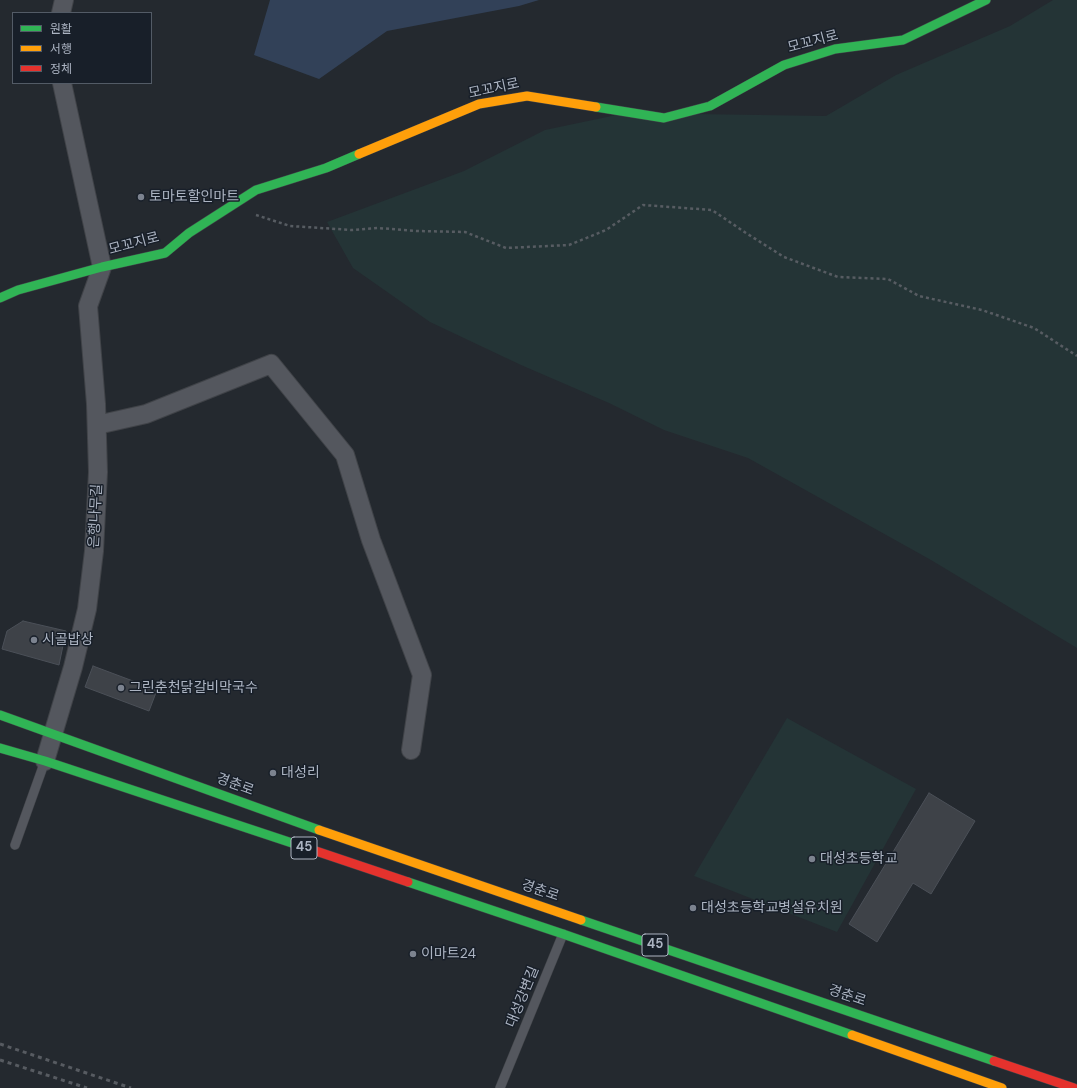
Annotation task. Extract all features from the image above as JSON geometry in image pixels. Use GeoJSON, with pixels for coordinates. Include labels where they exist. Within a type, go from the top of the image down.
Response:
{"type":"FeatureCollection","features":[{"type":"Feature","properties":{"kind":"main road","name":"모꼬지로"},"geometry":{"type":"LineString","coordinates":[[0,298],[18,290],[102,267],[165,253],[188,233],[256,190],[326,168],[479,104],[527,96],[664,118],[710,106],[784,65],[835,49],[903,40],[986,0]]}},
{"type":"Feature","properties":{"kind":"main road","name":"경춘로"},"geometry":{"type":"LineString","coordinates":[[0,715],[303,825],[1002,1088]]}},
{"type":"Feature","properties":{"kind":"main road","name":"경춘로"},"geometry":{"type":"LineString","coordinates":[[0,748],[45,761],[143,794],[566,925],[1074,1088]]}},
{"type":"Feature","properties":{"kind":"main road"},"geometry":{"type":"LineString","coordinates":[[140,782],[138,786],[143,794]]}},
{"type":"Feature","properties":{"kind":"main road"},"geometry":{"type":"LineString","coordinates":[[201,798],[212,792]]}},
{"type":"Feature","properties":{"kind":"street"},"geometry":{"type":"LineString","coordinates":[[61,12],[64,0]]}},
{"type":"Feature","properties":{"kind":"street"},"geometry":{"type":"LineString","coordinates":[[62,84],[102,267]]}},
{"type":"Feature","properties":{"kind":"street","name":"은행나무길"},"geometry":{"type":"LineString","coordinates":[[45,761],[73,667],[88,609],[94,551],[98,472],[88,306],[102,267]]}},
{"type":"Feature","properties":{"kind":"street"},"geometry":{"type":"LineString","coordinates":[[96,425],[146,414],[271,364],[345,455],[370,540],[422,675],[411,750]]}},
{"type":"Feature","properties":{"kind":"lane"},"geometry":{"type":"LineString","coordinates":[[15,845],[45,761]]}},
{"type":"Feature","properties":{"kind":"lane","name":"대성강변길"},"geometry":{"type":"LineString","coordinates":[[500,1088],[566,925]]}},
{"type":"Feature","properties":{"kind":"path"},"geometry":{"type":"LineString","coordinates":[[250,213],[290,226],[352,230],[378,228],[417,231],[465,232],[506,248],[569,245],[606,230],[643,205],[712,210],[746,234],[784,257],[838,277],[888,280],[919,296],[982,310],[1034,328],[1077,356]]}},
{"type":"Feature","properties":{"kind":"shaded area"},"geometry":{"type":"Polygon","coordinates":[[[1053,0],[1077,0],[1077,648],[931,560],[748,458],[664,430],[609,403],[521,365],[430,322],[353,268],[327,222],[464,171],[545,130],[626,113],[826,116],[896,75],[1010,26],[1053,0]]]}},
{"type":"Feature","properties":{"kind":"shaded area"},"geometry":{"type":"Polygon","coordinates":[[[787,718],[916,789],[837,932],[694,876],[787,718]]]}},
{"type":"Feature","properties":{"kind":"water"},"geometry":{"type":"Polygon","coordinates":[[[270,0],[539,0],[519,6],[387,31],[319,79],[254,55],[270,0]]]}},
{"type":"Feature","properties":{"kind":"building","name":"시골밥상"},"geometry":{"type":"Polygon","coordinates":[[[23,621],[66,631],[59,665],[2,649],[7,631],[23,621]]]}},
{"type":"Feature","properties":{"kind":"building","name":"그린춘천닭갈비막국수"},"geometry":{"type":"Polygon","coordinates":[[[93,666],[157,690],[149,711],[85,687],[93,666]]]}},
{"type":"Feature","properties":{"kind":"building"},"geometry":{"type":"Polygon","coordinates":[[[929,793],[975,821],[931,894],[913,883],[877,942],[849,924],[929,793]]]}},
{"type":"Feature","properties":{"kind":"railway"},"geometry":{"type":"LineString","coordinates":[[0,1044],[131,1088]]}},
{"type":"Feature","properties":{"kind":"railway"},"geometry":{"type":"LineString","coordinates":[[0,1060],[87,1088]]}},
{"type":"Feature","properties":{"kind":"traffic: fast"},"geometry":{"type":"LineString","coordinates":[[596,107],[664,118],[710,106],[784,65],[835,49],[903,40],[986,0]]}},
{"type":"Feature","properties":{"kind":"traffic: fast"},"geometry":{"type":"LineString","coordinates":[[0,298],[18,290],[102,267],[165,253],[189,233],[256,190],[326,168],[359,154]]}},
{"type":"Feature","properties":{"kind":"traffic: fast"},"geometry":{"type":"LineString","coordinates":[[0,715],[319,830]]}},
{"type":"Feature","properties":{"kind":"traffic: fast"},"geometry":{"type":"LineString","coordinates":[[0,748],[45,761],[301,846]]}},
{"type":"Feature","properties":{"kind":"traffic: fast"},"geometry":{"type":"LineString","coordinates":[[408,882],[563,934],[852,1035]]}},
{"type":"Feature","properties":{"kind":"traffic: fast"},"geometry":{"type":"LineString","coordinates":[[581,920],[994,1061]]}},
{"type":"Feature","properties":{"kind":"traffic: slow"},"geometry":{"type":"LineString","coordinates":[[359,154],[479,104],[527,96],[596,107]]}},
{"type":"Feature","properties":{"kind":"traffic: slow"},"geometry":{"type":"LineString","coordinates":[[319,830],[581,920]]}},
{"type":"Feature","properties":{"kind":"traffic: slow"},"geometry":{"type":"LineString","coordinates":[[852,1035],[1002,1088]]}},
{"type":"Feature","properties":{"kind":"traffic: jam"},"geometry":{"type":"LineString","coordinates":[[301,846],[408,882]]}},
{"type":"Feature","properties":{"kind":"traffic: jam"},"geometry":{"type":"LineString","coordinates":[[994,1061],[1074,1088]]}},
{"type":"Feature","properties":{"kind":"place","name":"토마토할인마트"},"geometry":{"type":"Point","coordinates":[141,197]}},
{"type":"Feature","properties":{"kind":"place","name":"시골밥상"},"geometry":{"type":"Point","coordinates":[34,640]}},
{"type":"Feature","properties":{"kind":"place","name":"그린춘천닭갈비막국수"},"geometry":{"type":"Point","coordinates":[121,688]}},
{"type":"Feature","properties":{"kind":"place","name":"대성리"},"geometry":{"type":"Point","coordinates":[273,773]}},
{"type":"Feature","properties":{"kind":"place","name":"대성초등학교"},"geometry":{"type":"Point","coordinates":[812,859]}},
{"type":"Feature","properties":{"kind":"place","name":"대성초등학교병설유치원"},"geometry":{"type":"Point","coordinates":[693,908]}},
{"type":"Feature","properties":{"kind":"place","name":"이마트24"},"geometry":{"type":"Point","coordinates":[413,954]}}]}
